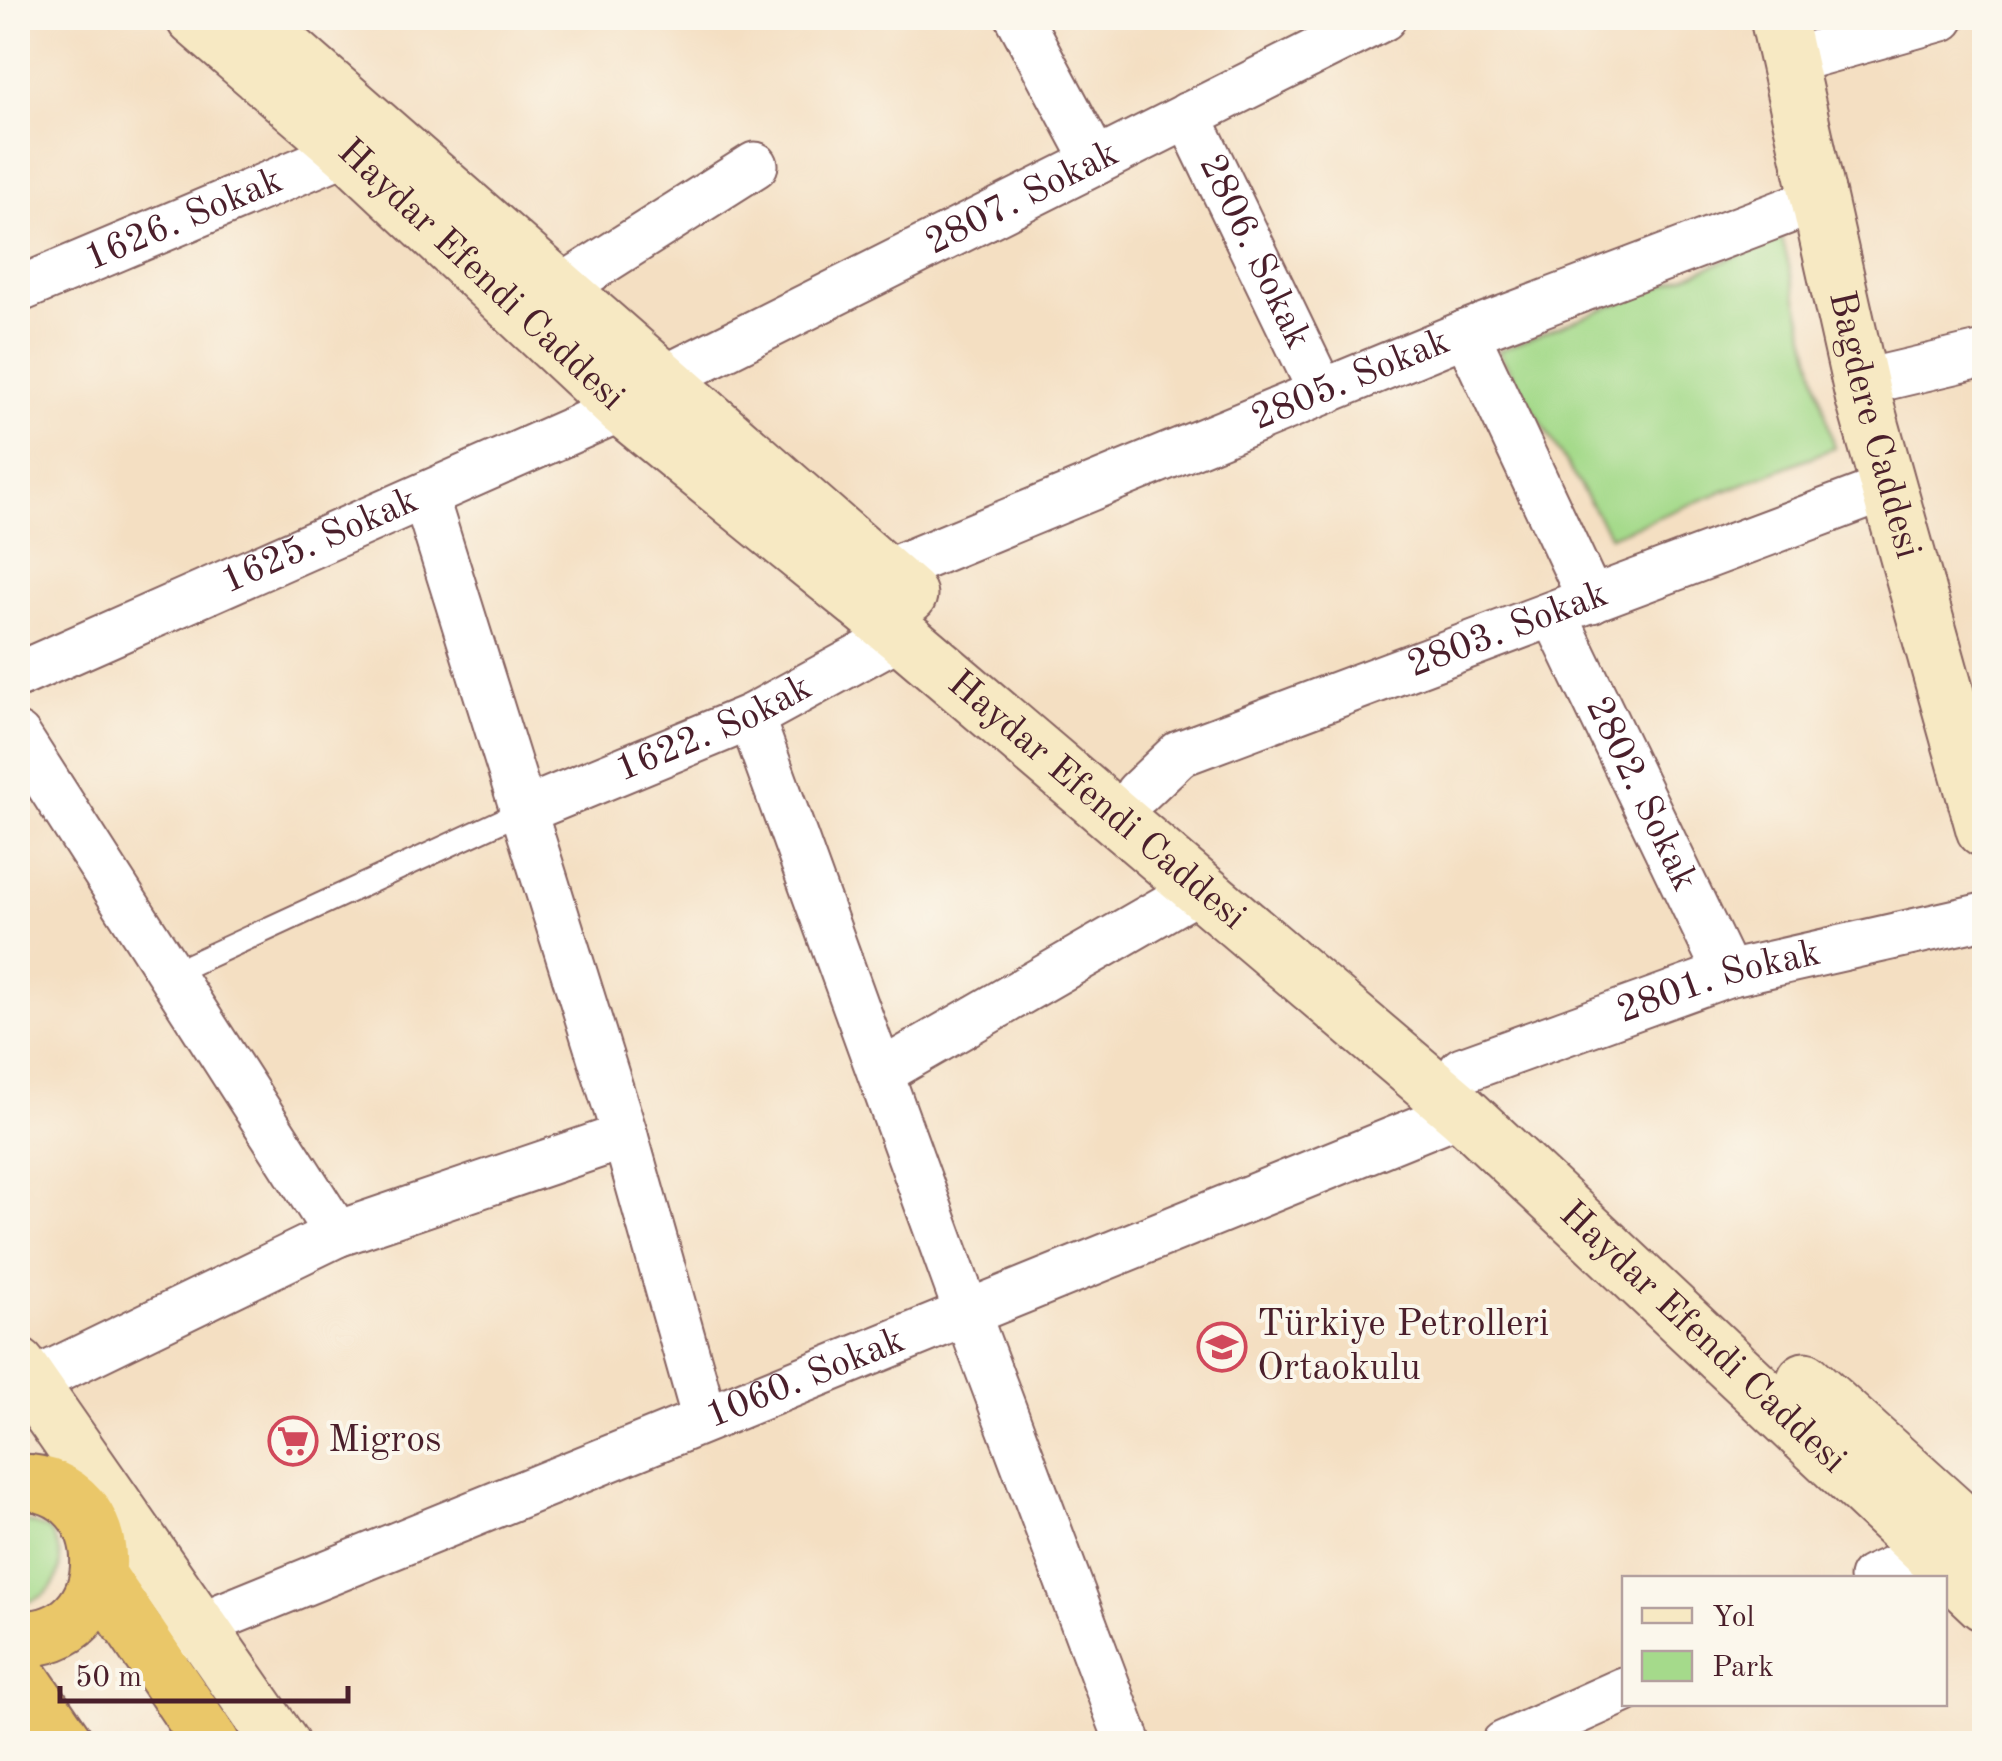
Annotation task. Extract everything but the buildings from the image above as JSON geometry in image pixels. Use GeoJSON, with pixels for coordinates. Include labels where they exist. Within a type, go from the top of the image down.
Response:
{"type":"FeatureCollection","features":[{"type":"Feature","properties":{"kind":"highway"},"geometry":{"type":"LineString","coordinates":[[18,1638],[46,1635],[64,1626],[86,1605],[99,1577],[99,1545],[87,1515],[64,1493],[23,1475]]}},
{"type":"Feature","properties":{"kind":"highway"},"geometry":{"type":"LineString","coordinates":[[99,1577],[212,1744]]}},
{"type":"Feature","properties":{"kind":"highway"},"geometry":{"type":"LineString","coordinates":[[18,1674],[66,1744]]}},
{"type":"Feature","properties":{"kind":"main road","name":"Haydar Efendi Caddesi"},"geometry":{"type":"LineString","coordinates":[[194,18],[348,151],[642,393],[884,573],[1138,793],[1959,1546],[1984,1603]]}},
{"type":"Feature","properties":{"kind":"main road","name":"Haydar Efendi Caddesi"},"geometry":{"type":"LineString","coordinates":[[250,18],[561,288],[642,393],[902,634],[1201,888],[1462,1091]]}},
{"type":"Feature","properties":{"kind":"main road","name":"Bagdere Caddesi"},"geometry":{"type":"LineString","coordinates":[[1783,39],[1861,383],[1984,829]]}},
{"type":"Feature","properties":{"kind":"main road"},"geometry":{"type":"LineString","coordinates":[[24,1374],[281,1744]]}},
{"type":"Feature","properties":{"kind":"street"},"geometry":{"type":"LineString","coordinates":[[1019,18],[1096,162]]}},
{"type":"Feature","properties":{"kind":"street"},"geometry":{"type":"LineString","coordinates":[[1783,39],[1942,18]]}},
{"type":"Feature","properties":{"kind":"street","name":"2807. Sokak"},"geometry":{"type":"LineString","coordinates":[[642,393],[1188,115],[1357,23]]}},
{"type":"Feature","properties":{"kind":"street","name":"2806. Sokak"},"geometry":{"type":"LineString","coordinates":[[1188,115],[1321,392]]}},
{"type":"Feature","properties":{"kind":"street","name":"1626. Sokak"},"geometry":{"type":"LineString","coordinates":[[18,290],[348,151]]}},
{"type":"Feature","properties":{"kind":"street"},"geometry":{"type":"LineString","coordinates":[[561,288],[756,165]]}},
{"type":"Feature","properties":{"kind":"street","name":"2805. Sokak"},"geometry":{"type":"LineString","coordinates":[[884,573],[1466,333],[1820,198]]}},
{"type":"Feature","properties":{"kind":"street","name":"2802. Sokak"},"geometry":{"type":"LineString","coordinates":[[1466,333],[1573,607],[1728,974]]}},
{"type":"Feature","properties":{"kind":"street"},"geometry":{"type":"LineString","coordinates":[[1861,383],[1984,354]]}},
{"type":"Feature","properties":{"kind":"street","name":"1625. Sokak"},"geometry":{"type":"LineString","coordinates":[[18,675],[425,496],[642,393]]}},
{"type":"Feature","properties":{"kind":"street","name":"2803. Sokak"},"geometry":{"type":"LineString","coordinates":[[1138,793],[1179,754],[1890,486]]}},
{"type":"Feature","properties":{"kind":"street"},"geometry":{"type":"LineString","coordinates":[[425,496],[521,812],[626,1136],[705,1419]]}},
{"type":"Feature","properties":{"kind":"street","name":"1622. Sokak"},"geometry":{"type":"LineString","coordinates":[[521,812],[752,717],[902,634]]}},
{"type":"Feature","properties":{"kind":"street"},"geometry":{"type":"LineString","coordinates":[[752,717],[966,1310],[1129,1744]]}},
{"type":"Feature","properties":{"kind":"street"},"geometry":{"type":"LineString","coordinates":[[18,736],[337,1234]]}},
{"type":"Feature","properties":{"kind":"street"},"geometry":{"type":"LineString","coordinates":[[882,1072],[1201,888]]}},
{"type":"Feature","properties":{"kind":"street","name":"2801. Sokak"},"geometry":{"type":"LineString","coordinates":[[1462,1091],[1728,974],[1984,916]]}},
{"type":"Feature","properties":{"kind":"street","name":"1060. Sokak"},"geometry":{"type":"LineString","coordinates":[[150,1652],[200,1624],[966,1310],[1462,1091]]}},
{"type":"Feature","properties":{"kind":"street"},"geometry":{"type":"LineString","coordinates":[[24,1374],[337,1234],[626,1136]]}},
{"type":"Feature","properties":{"kind":"street"},"geometry":{"type":"LineString","coordinates":[[1877,1576],[1959,1546]]}},
{"type":"Feature","properties":{"kind":"street"},"geometry":{"type":"LineString","coordinates":[[1504,1744],[1622,1691]]}},
{"type":"Feature","properties":{"kind":"lane"},"geometry":{"type":"LineString","coordinates":[[170,974],[521,812]]}},
{"type":"Feature","properties":{"kind":"green space"},"geometry":{"type":"Polygon","coordinates":[[[1782,238],[1834,448],[1610,536],[1498,351],[1782,238]]]}},
{"type":"Feature","properties":{"kind":"green space"},"geometry":{"type":"Polygon","coordinates":[[[18,1519],[48,1529],[59,1553],[60,1566],[52,1587],[43,1595],[18,1603],[18,1519]]]}},
{"type":"Feature","properties":{"kind":"place","name":"Türkiye Petrolleri Ortaokulu"},"geometry":{"type":"Point","coordinates":[1222,1347]}},
{"type":"Feature","properties":{"kind":"place","name":"Migros"},"geometry":{"type":"Point","coordinates":[293,1441]}}]}
